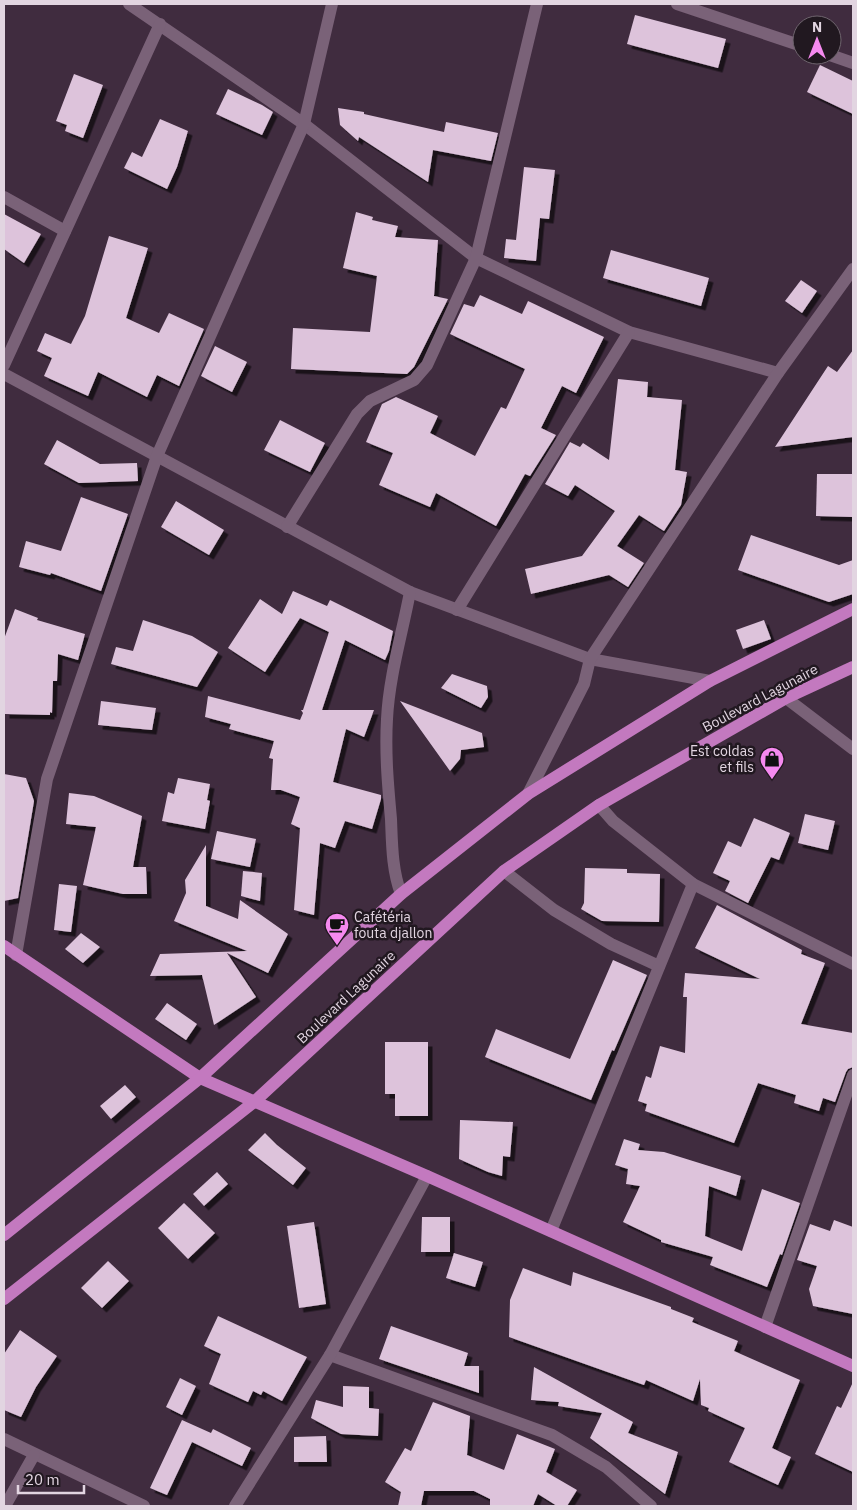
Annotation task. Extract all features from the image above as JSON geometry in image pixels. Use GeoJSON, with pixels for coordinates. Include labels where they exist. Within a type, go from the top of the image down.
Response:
{"type":"FeatureCollection","features":[{"type":"Feature","properties":{"kind":"main road"},"geometry":{"type":"LineString","coordinates":[[4,1235],[200,1078],[400,894],[528,794],[710,681],[853,609]]}},
{"type":"Feature","properties":{"kind":"main road","name":"Boulevard Lagunaire"},"geometry":{"type":"LineString","coordinates":[[4,1299],[254,1102],[504,871],[599,805],[786,698],[853,667]]}},
{"type":"Feature","properties":{"kind":"main road"},"geometry":{"type":"LineString","coordinates":[[4,946],[200,1078],[427,1176],[853,1366]]}},
{"type":"Feature","properties":{"kind":"street"},"geometry":{"type":"LineString","coordinates":[[129,4],[304,124],[476,258],[629,332],[778,373]]}},
{"type":"Feature","properties":{"kind":"street"},"geometry":{"type":"LineString","coordinates":[[16,955],[47,779],[157,456],[304,124],[332,4]]}},
{"type":"Feature","properties":{"kind":"street"},"geometry":{"type":"LineString","coordinates":[[287,527],[357,414],[370,401],[414,380],[427,365],[476,258],[537,4]]}},
{"type":"Feature","properties":{"kind":"street"},"geometry":{"type":"LineString","coordinates":[[677,4],[792,43]]}},
{"type":"Feature","properties":{"kind":"street"},"geometry":{"type":"LineString","coordinates":[[4,365],[160,24]]}},
{"type":"Feature","properties":{"kind":"street"},"geometry":{"type":"LineString","coordinates":[[4,197],[65,231]]}},
{"type":"Feature","properties":{"kind":"street"},"geometry":{"type":"LineString","coordinates":[[528,794],[584,684],[590,659],[778,373],[853,269]]}},
{"type":"Feature","properties":{"kind":"street"},"geometry":{"type":"LineString","coordinates":[[457,610],[629,332]]}},
{"type":"Feature","properties":{"kind":"street"},"geometry":{"type":"LineString","coordinates":[[4,374],[410,592],[590,659],[710,681]]}},
{"type":"Feature","properties":{"kind":"street"},"geometry":{"type":"LineString","coordinates":[[400,894],[396,882],[394,863],[386,755],[387,718],[390,690],[410,592]]}},
{"type":"Feature","properties":{"kind":"street"},"geometry":{"type":"LineString","coordinates":[[786,698],[853,749]]}},
{"type":"Feature","properties":{"kind":"street"},"geometry":{"type":"LineString","coordinates":[[599,805],[613,821],[693,884],[853,964]]}},
{"type":"Feature","properties":{"kind":"street"},"geometry":{"type":"LineString","coordinates":[[504,871],[554,910],[611,944],[659,966]]}},
{"type":"Feature","properties":{"kind":"street"},"geometry":{"type":"LineString","coordinates":[[550,1231],[693,884]]}},
{"type":"Feature","properties":{"kind":"street"},"geometry":{"type":"LineString","coordinates":[[765,1327],[853,1075]]}},
{"type":"Feature","properties":{"kind":"street"},"geometry":{"type":"LineString","coordinates":[[235,1506],[330,1355],[427,1176]]}},
{"type":"Feature","properties":{"kind":"street"},"geometry":{"type":"LineString","coordinates":[[330,1355],[552,1434],[606,1467],[651,1506]]}},
{"type":"Feature","properties":{"kind":"street"},"geometry":{"type":"LineString","coordinates":[[4,1440],[144,1506]]}},
{"type":"Feature","properties":{"kind":"street"},"geometry":{"type":"LineString","coordinates":[[5,1506],[34,1455]]}},
{"type":"Feature","properties":{"kind":"building"},"geometry":{"type":"Polygon","coordinates":[[[635,15],[726,39],[718,68],[627,44],[635,15]]]}},
{"type":"Feature","properties":{"kind":"building"},"geometry":{"type":"Polygon","coordinates":[[[820,65],[853,81],[853,114],[807,92],[820,65]]]}},
{"type":"Feature","properties":{"kind":"building"},"geometry":{"type":"Polygon","coordinates":[[[74,74],[103,85],[83,138],[65,131],[67,125],[56,121],[74,74]]]}},
{"type":"Feature","properties":{"kind":"building"},"geometry":{"type":"Polygon","coordinates":[[[228,89],[273,112],[262,135],[216,114],[228,89]]]}},
{"type":"Feature","properties":{"kind":"building"},"geometry":{"type":"Polygon","coordinates":[[[338,108],[364,112],[364,114],[444,132],[446,122],[498,133],[491,161],[433,150],[428,182],[359,137],[358,141],[340,125],[338,108]]]}},
{"type":"Feature","properties":{"kind":"building"},"geometry":{"type":"Polygon","coordinates":[[[160,119],[188,131],[177,167],[167,189],[124,168],[132,152],[142,157],[160,119]]]}},
{"type":"Feature","properties":{"kind":"building"},"geometry":{"type":"Polygon","coordinates":[[[524,167],[555,170],[549,219],[540,218],[536,261],[504,258],[506,239],[516,240],[524,167]]]}},
{"type":"Feature","properties":{"kind":"building"},"geometry":{"type":"Polygon","coordinates":[[[356,212],[373,217],[372,220],[398,226],[395,237],[438,240],[434,296],[448,299],[414,367],[407,374],[291,369],[293,328],[370,332],[377,276],[343,268],[356,212]]]}},
{"type":"Feature","properties":{"kind":"building"},"geometry":{"type":"Polygon","coordinates":[[[4,214],[41,234],[24,263],[4,249],[4,214]]]}},
{"type":"Feature","properties":{"kind":"building"},"geometry":{"type":"Polygon","coordinates":[[[109,236],[148,248],[126,318],[159,333],[169,313],[204,329],[179,386],[157,375],[147,397],[98,372],[88,396],[44,376],[52,358],[37,351],[45,333],[71,344],[85,316],[109,236]]]}},
{"type":"Feature","properties":{"kind":"building"},"geometry":{"type":"Polygon","coordinates":[[[611,250],[709,278],[701,306],[603,278],[611,250]]]}},
{"type":"Feature","properties":{"kind":"building"},"geometry":{"type":"Polygon","coordinates":[[[801,280],[817,291],[802,313],[785,301],[801,280]]]}},
{"type":"Feature","properties":{"kind":"building"},"geometry":{"type":"Polygon","coordinates":[[[480,295],[522,314],[528,301],[604,337],[576,393],[562,386],[541,428],[556,435],[530,476],[525,474],[496,526],[436,493],[430,507],[379,485],[393,453],[366,442],[382,404],[396,397],[438,416],[430,433],[475,456],[501,407],[506,409],[525,369],[450,334],[464,304],[474,307],[480,295]]]}},
{"type":"Feature","properties":{"kind":"building"},"geometry":{"type":"Polygon","coordinates":[[[215,346],[247,362],[232,392],[201,376],[215,346]]]}},
{"type":"Feature","properties":{"kind":"building"},"geometry":{"type":"Polygon","coordinates":[[[853,350],[853,437],[775,447],[828,366],[837,372],[853,350]]]}},
{"type":"Feature","properties":{"kind":"building"},"geometry":{"type":"Polygon","coordinates":[[[618,379],[648,382],[647,397],[682,400],[675,470],[687,472],[681,505],[664,531],[639,515],[617,546],[644,563],[628,587],[609,575],[531,594],[525,569],[582,556],[615,511],[575,485],[568,496],[545,484],[570,442],[580,447],[583,443],[609,460],[618,379]]]}},
{"type":"Feature","properties":{"kind":"building"},"geometry":{"type":"Polygon","coordinates":[[[280,420],[325,443],[310,472],[264,450],[280,420]]]}},
{"type":"Feature","properties":{"kind":"building"},"geometry":{"type":"Polygon","coordinates":[[[57,440],[100,464],[137,463],[138,481],[79,483],[44,464],[57,440]]]}},
{"type":"Feature","properties":{"kind":"building"},"geometry":{"type":"Polygon","coordinates":[[[817,474],[853,474],[853,517],[816,516],[817,474]]]}},
{"type":"Feature","properties":{"kind":"building"},"geometry":{"type":"Polygon","coordinates":[[[81,497],[128,514],[101,591],[51,573],[50,575],[19,567],[26,541],[61,551],[81,497]]]}},
{"type":"Feature","properties":{"kind":"building"},"geometry":{"type":"Polygon","coordinates":[[[176,501],[224,530],[209,555],[161,527],[176,501]]]}},
{"type":"Feature","properties":{"kind":"building"},"geometry":{"type":"Polygon","coordinates":[[[751,535],[839,565],[853,560],[853,594],[829,602],[738,570],[751,535]]]}},
{"type":"Feature","properties":{"kind":"building"},"geometry":{"type":"Polygon","coordinates":[[[293,591],[327,606],[330,600],[393,631],[385,660],[345,640],[322,710],[374,710],[364,737],[346,729],[333,782],[381,795],[381,799],[372,829],[345,821],[335,848],[320,843],[314,915],[294,910],[300,828],[291,824],[300,797],[281,790],[271,790],[273,759],[269,758],[274,741],[229,729],[231,724],[205,717],[208,696],[300,720],[303,713],[301,710],[303,710],[329,632],[300,618],[265,672],[228,648],[260,599],[282,614],[293,591]]]}},
{"type":"Feature","properties":{"kind":"building"},"geometry":{"type":"Polygon","coordinates":[[[15,609],[38,618],[37,620],[85,634],[78,660],[58,654],[57,681],[53,681],[52,713],[50,712],[50,715],[5,714],[4,639],[15,609]]]}},
{"type":"Feature","properties":{"kind":"building"},"geometry":{"type":"Polygon","coordinates":[[[143,620],[192,636],[218,652],[197,687],[111,664],[116,647],[133,651],[143,620]]]}},
{"type":"Feature","properties":{"kind":"building"},"geometry":{"type":"Polygon","coordinates":[[[764,620],[771,639],[743,649],[736,630],[764,620]]]}},
{"type":"Feature","properties":{"kind":"building"},"geometry":{"type":"Polygon","coordinates":[[[452,674],[487,686],[488,697],[481,708],[441,688],[452,674]]]}},
{"type":"Feature","properties":{"kind":"building"},"geometry":{"type":"Polygon","coordinates":[[[101,701],[156,708],[152,730],[98,725],[101,701]]]}},
{"type":"Feature","properties":{"kind":"building"},"geometry":{"type":"Polygon","coordinates":[[[400,701],[482,733],[484,747],[461,750],[460,759],[450,771],[400,701]]]}},
{"type":"Feature","properties":{"kind":"building"},"geometry":{"type":"Polygon","coordinates":[[[4,774],[26,778],[34,801],[18,898],[4,901],[4,774]]]}},
{"type":"Feature","properties":{"kind":"building"},"geometry":{"type":"Polygon","coordinates":[[[178,778],[210,784],[207,800],[210,801],[205,829],[162,821],[168,792],[174,794],[178,778]]]}},
{"type":"Feature","properties":{"kind":"building"},"geometry":{"type":"Polygon","coordinates":[[[69,793],[94,796],[142,816],[133,867],[146,867],[147,894],[123,894],[83,885],[96,827],[66,824],[69,793]]]}},
{"type":"Feature","properties":{"kind":"building"},"geometry":{"type":"Polygon","coordinates":[[[805,814],[835,821],[828,850],[798,843],[805,814]]]}},
{"type":"Feature","properties":{"kind":"building"},"geometry":{"type":"Polygon","coordinates":[[[754,818],[790,833],[779,860],[771,857],[748,903],[725,891],[730,881],[713,873],[728,841],[741,847],[754,818]]]}},
{"type":"Feature","properties":{"kind":"building"},"geometry":{"type":"Polygon","coordinates":[[[217,831],[256,839],[250,867],[211,859],[217,831]]]}},
{"type":"Feature","properties":{"kind":"building"},"geometry":{"type":"Polygon","coordinates":[[[206,845],[206,906],[238,919],[240,900],[288,934],[268,973],[227,953],[256,997],[214,1025],[202,975],[150,976],[160,954],[247,951],[174,921],[186,893],[185,880],[206,845]]]}},
{"type":"Feature","properties":{"kind":"building"},"geometry":{"type":"Polygon","coordinates":[[[585,868],[627,869],[627,873],[660,874],[659,922],[602,921],[581,909],[584,903],[585,868]]]}},
{"type":"Feature","properties":{"kind":"building"},"geometry":{"type":"Polygon","coordinates":[[[243,871],[262,873],[260,901],[241,896],[243,871]]]}},
{"type":"Feature","properties":{"kind":"building"},"geometry":{"type":"Polygon","coordinates":[[[59,884],[77,886],[71,932],[54,930],[59,884]]]}},
{"type":"Feature","properties":{"kind":"building"},"geometry":{"type":"Polygon","coordinates":[[[717,905],[802,950],[801,954],[825,963],[801,1024],[853,1033],[853,1067],[846,1072],[835,1102],[823,1098],[819,1111],[794,1103],[796,1095],[758,1083],[734,1143],[645,1111],[647,1104],[638,1101],[646,1076],[651,1078],[660,1046],[685,1053],[687,997],[683,997],[685,973],[760,979],[695,948],[717,905]]]}},
{"type":"Feature","properties":{"kind":"building"},"geometry":{"type":"Polygon","coordinates":[[[81,933],[100,947],[83,963],[65,949],[81,933]]]}},
{"type":"Feature","properties":{"kind":"building"},"geometry":{"type":"Polygon","coordinates":[[[613,960],[647,975],[591,1100],[485,1057],[496,1029],[570,1059],[613,960]]]}},
{"type":"Feature","properties":{"kind":"building"},"geometry":{"type":"Polygon","coordinates":[[[167,1003],[197,1024],[186,1040],[155,1019],[167,1003]]]}},
{"type":"Feature","properties":{"kind":"building"},"geometry":{"type":"Polygon","coordinates":[[[385,1042],[428,1042],[428,1116],[395,1116],[395,1094],[385,1094],[385,1042]]]}},
{"type":"Feature","properties":{"kind":"building"},"geometry":{"type":"Polygon","coordinates":[[[125,1085],[136,1097],[111,1119],[100,1106],[125,1085]]]}},
{"type":"Feature","properties":{"kind":"building"},"geometry":{"type":"Polygon","coordinates":[[[460,1120],[513,1122],[510,1157],[503,1156],[502,1176],[459,1159],[460,1120]]]}},
{"type":"Feature","properties":{"kind":"building"},"geometry":{"type":"Polygon","coordinates":[[[265,1133],[306,1168],[293,1185],[248,1150],[265,1133]]]}},
{"type":"Feature","properties":{"kind":"building"},"geometry":{"type":"Polygon","coordinates":[[[624,1139],[640,1144],[638,1150],[664,1152],[741,1176],[736,1196],[709,1186],[705,1236],[742,1251],[762,1189],[800,1203],[782,1255],[780,1254],[767,1287],[710,1265],[713,1257],[661,1242],[661,1240],[623,1222],[640,1186],[626,1184],[628,1169],[615,1165],[624,1139]]]}},
{"type":"Feature","properties":{"kind":"building"},"geometry":{"type":"Polygon","coordinates":[[[217,1172],[228,1184],[204,1206],[193,1194],[217,1172]]]}},
{"type":"Feature","properties":{"kind":"building"},"geometry":{"type":"Polygon","coordinates":[[[184,1203],[215,1233],[188,1259],[158,1228],[184,1203]]]}},
{"type":"Feature","properties":{"kind":"building"},"geometry":{"type":"Polygon","coordinates":[[[422,1217],[450,1217],[450,1252],[421,1252],[422,1217]]]}},
{"type":"Feature","properties":{"kind":"building"},"geometry":{"type":"Polygon","coordinates":[[[834,1220],[853,1227],[853,1314],[813,1306],[809,1289],[817,1266],[797,1260],[810,1224],[830,1231],[834,1220]]]}},
{"type":"Feature","properties":{"kind":"building"},"geometry":{"type":"Polygon","coordinates":[[[314,1222],[326,1304],[299,1308],[287,1226],[314,1222]]]}},
{"type":"Feature","properties":{"kind":"building"},"geometry":{"type":"Polygon","coordinates":[[[454,1253],[483,1262],[475,1287],[446,1278],[454,1253]]]}},
{"type":"Feature","properties":{"kind":"building"},"geometry":{"type":"Polygon","coordinates":[[[108,1261],[129,1281],[102,1308],[81,1288],[108,1261]]]}},
{"type":"Feature","properties":{"kind":"building"},"geometry":{"type":"Polygon","coordinates":[[[523,1268],[571,1286],[573,1272],[671,1307],[671,1309],[694,1318],[692,1322],[738,1341],[734,1351],[800,1380],[772,1448],[791,1457],[778,1485],[729,1462],[745,1428],[708,1411],[709,1408],[701,1405],[700,1379],[693,1401],[646,1380],[644,1385],[509,1337],[510,1300],[523,1268]]]}},
{"type":"Feature","properties":{"kind":"building"},"geometry":{"type":"Polygon","coordinates":[[[218,1316],[307,1357],[282,1401],[263,1391],[261,1395],[253,1391],[248,1402],[209,1384],[221,1354],[204,1346],[218,1316]]]}},
{"type":"Feature","properties":{"kind":"building"},"geometry":{"type":"Polygon","coordinates":[[[391,1326],[468,1353],[464,1366],[479,1366],[479,1393],[379,1359],[391,1326]]]}},
{"type":"Feature","properties":{"kind":"building"},"geometry":{"type":"Polygon","coordinates":[[[20,1330],[57,1356],[36,1387],[21,1417],[4,1410],[4,1354],[20,1330]]]}},
{"type":"Feature","properties":{"kind":"building"},"geometry":{"type":"Polygon","coordinates":[[[534,1367],[633,1422],[628,1433],[678,1452],[665,1494],[590,1438],[602,1413],[558,1406],[559,1402],[531,1400],[534,1367]]]}},
{"type":"Feature","properties":{"kind":"building"},"geometry":{"type":"Polygon","coordinates":[[[180,1378],[196,1386],[182,1415],[166,1407],[180,1378]]]}},
{"type":"Feature","properties":{"kind":"building"},"geometry":{"type":"Polygon","coordinates":[[[853,1382],[853,1472],[815,1454],[837,1406],[841,1408],[853,1382]]]}},
{"type":"Feature","properties":{"kind":"building"},"geometry":{"type":"Polygon","coordinates":[[[343,1386],[369,1387],[369,1408],[379,1409],[378,1436],[341,1434],[311,1418],[316,1400],[343,1407],[343,1386]]]}},
{"type":"Feature","properties":{"kind":"building"},"geometry":{"type":"Polygon","coordinates":[[[433,1402],[470,1416],[467,1455],[504,1470],[517,1434],[555,1449],[546,1472],[577,1490],[567,1506],[557,1506],[538,1494],[533,1506],[490,1506],[490,1499],[474,1491],[424,1491],[421,1506],[398,1506],[401,1492],[385,1482],[405,1448],[411,1451],[433,1402]]]}},
{"type":"Feature","properties":{"kind":"building"},"geometry":{"type":"Polygon","coordinates":[[[182,1420],[211,1433],[213,1429],[251,1448],[242,1466],[192,1442],[167,1495],[150,1488],[182,1420]]]}},
{"type":"Feature","properties":{"kind":"building"},"geometry":{"type":"Polygon","coordinates":[[[326,1436],[327,1462],[294,1462],[294,1437],[326,1436]]]}},
{"type":"Feature","properties":{"kind":"place","name":"Est coldas et fils"},"geometry":{"type":"Point","coordinates":[772,780]}},
{"type":"Feature","properties":{"kind":"place","name":"Cafétéria fouta djallon"},"geometry":{"type":"Point","coordinates":[337,946]}}]}
